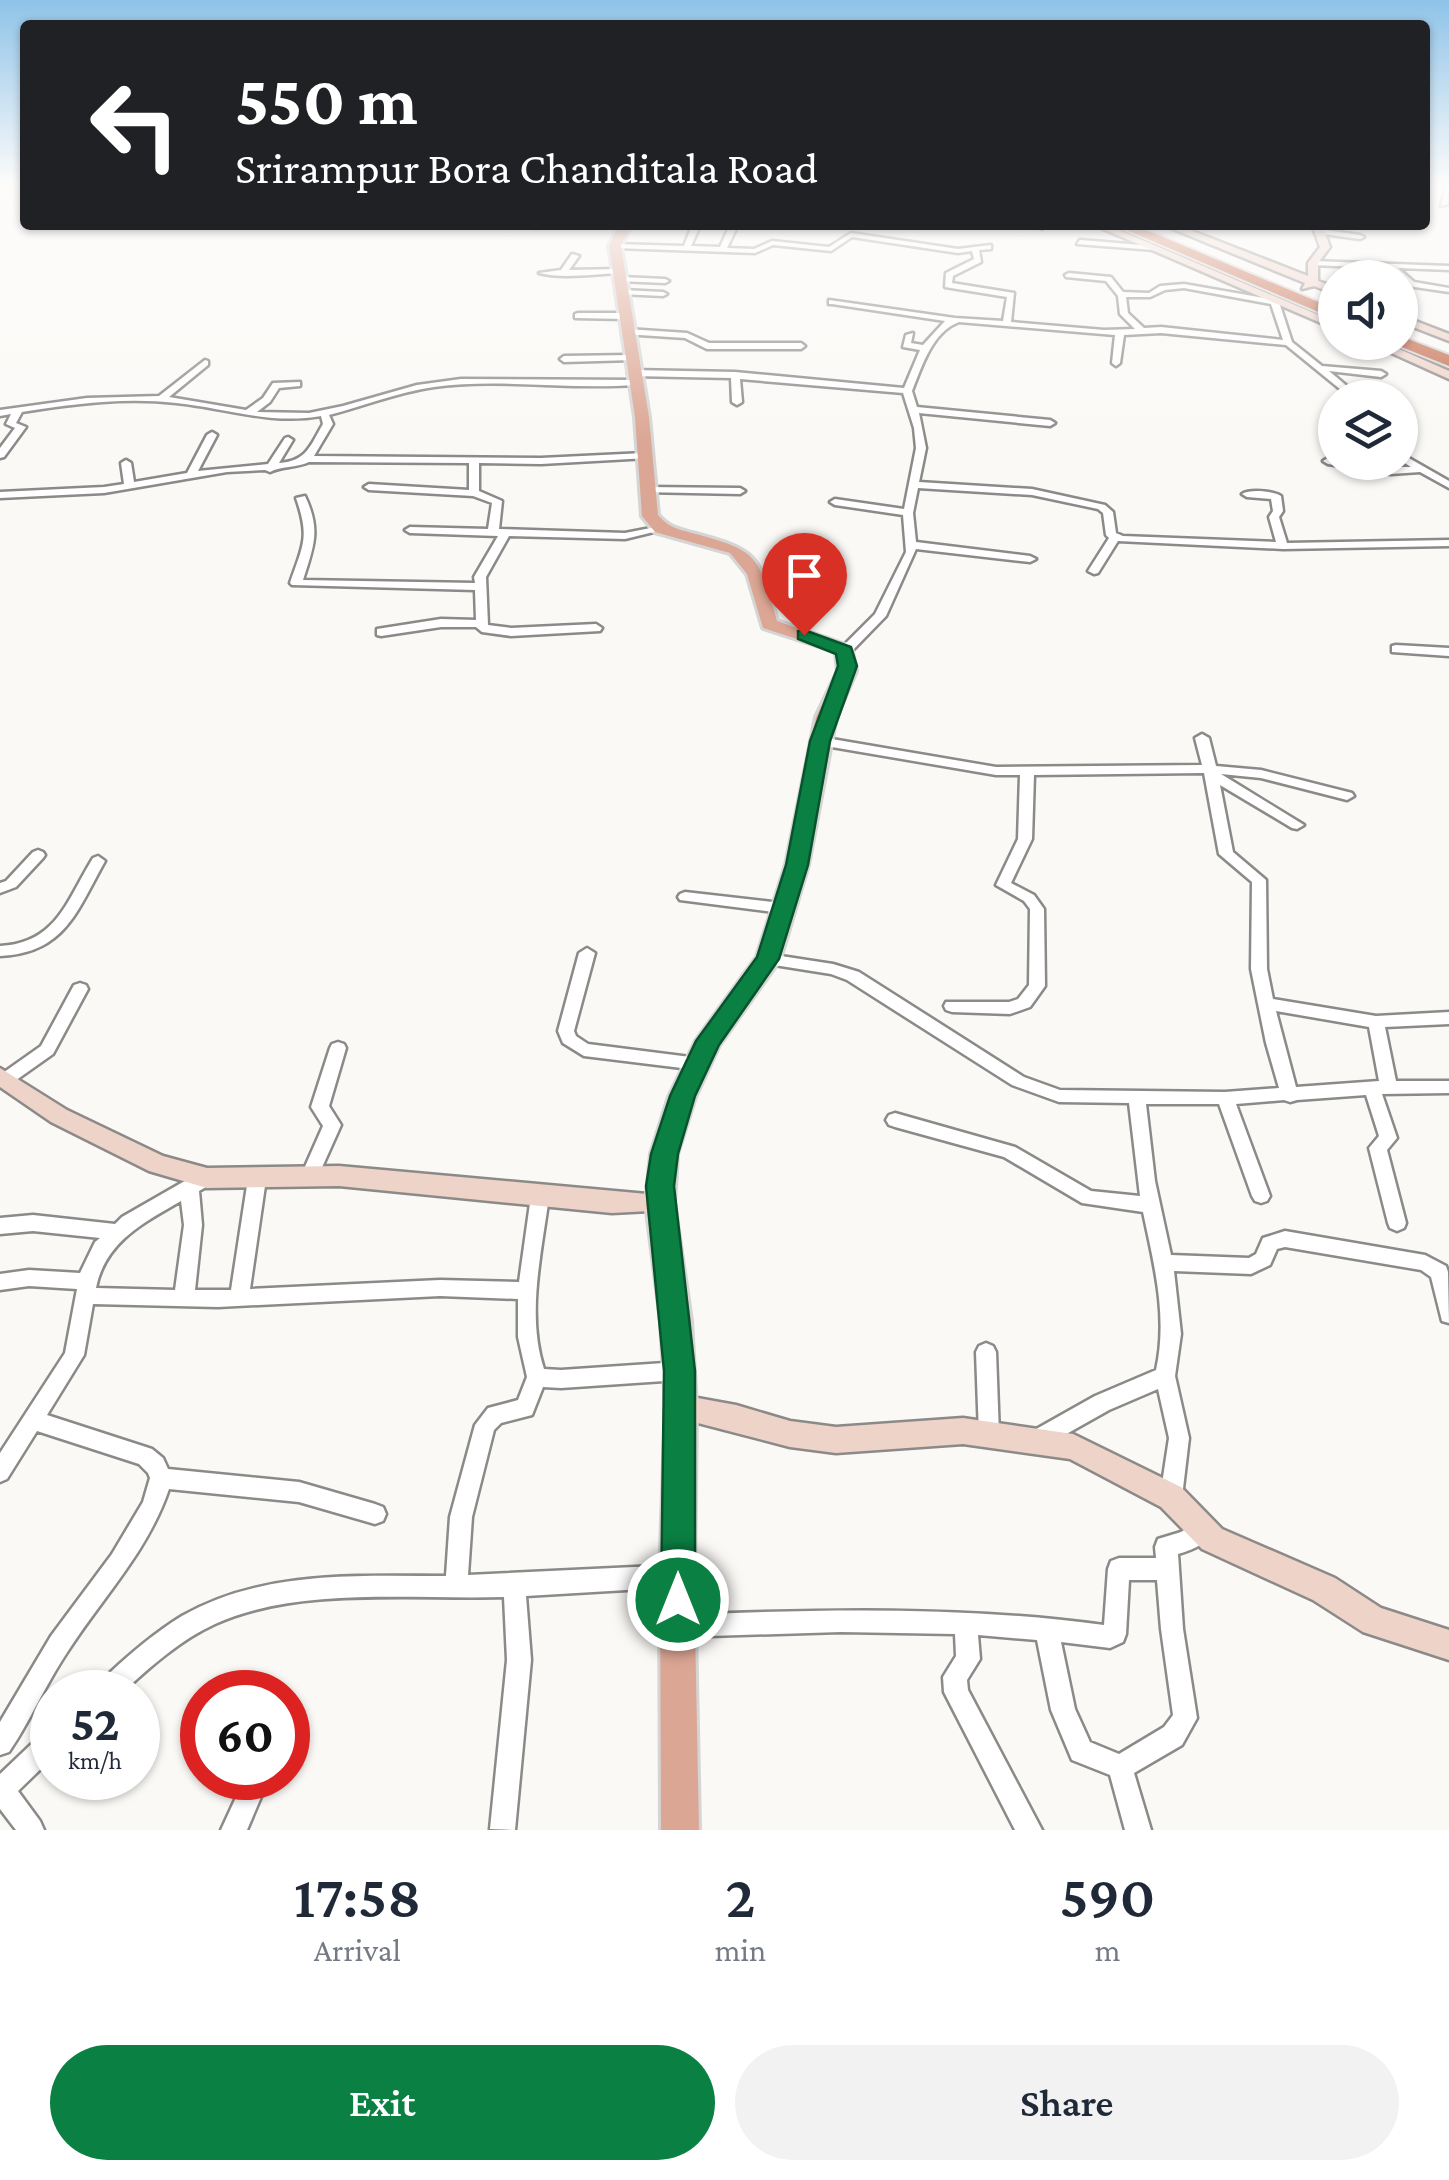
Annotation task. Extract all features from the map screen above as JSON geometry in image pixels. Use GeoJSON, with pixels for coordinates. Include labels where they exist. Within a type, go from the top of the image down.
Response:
{"type":"FeatureCollection","features":[{"type":"Feature","properties":{"kind":"highway"},"geometry":{"type":"LineString","coordinates":[[1231,270],[1318,307]]}},
{"type":"Feature","properties":{"kind":"highway"},"geometry":{"type":"LineString","coordinates":[[1253,270],[1318,297]]}},
{"type":"Feature","properties":{"kind":"highway"},"geometry":{"type":"LineString","coordinates":[[1418,339],[1449,352]]}},
{"type":"Feature","properties":{"kind":"highway"},"geometry":{"type":"LineString","coordinates":[[1418,349],[1449,362]]}},
{"type":"Feature","properties":{"kind":"main road"},"geometry":{"type":"LineString","coordinates":[[623,270],[650,516],[661,529],[736,550],[755,573],[769,624],[845,651],[847,671],[831,703],[820,741],[797,865],[768,959],[708,1041],[682,1096],[664,1154],[660,1204],[681,1407],[677,1576],[680,1830]]}},
{"type":"Feature","properties":{"kind":"street"},"geometry":{"type":"LineString","coordinates":[[957,270],[948,275],[948,284],[1010,296],[1006,322]]}},
{"type":"Feature","properties":{"kind":"street"},"geometry":{"type":"LineString","coordinates":[[1208,270],[1318,318]]}},
{"type":"Feature","properties":{"kind":"street"},"geometry":{"type":"LineString","coordinates":[[1275,270],[1318,287]]}},
{"type":"Feature","properties":{"kind":"street"},"geometry":{"type":"LineString","coordinates":[[1310,285],[1312,270]]}},
{"type":"Feature","properties":{"kind":"street"},"geometry":{"type":"LineString","coordinates":[[542,272],[563,272],[623,298],[707,346],[801,346]]}},
{"type":"Feature","properties":{"kind":"street"},"geometry":{"type":"LineString","coordinates":[[1069,275],[1108,279],[1122,294],[1124,314],[1140,330]]}},
{"type":"Feature","properties":{"kind":"street"},"geometry":{"type":"LineString","coordinates":[[578,316],[666,280]]}},
{"type":"Feature","properties":{"kind":"street"},"geometry":{"type":"LineString","coordinates":[[1418,285],[1446,290]]}},
{"type":"Feature","properties":{"kind":"street"},"geometry":{"type":"LineString","coordinates":[[1122,294],[1150,295],[1169,286],[1189,286],[1277,299]]}},
{"type":"Feature","properties":{"kind":"street"},"geometry":{"type":"LineString","coordinates":[[623,298],[663,294]]}},
{"type":"Feature","properties":{"kind":"street"},"geometry":{"type":"LineString","coordinates":[[1277,299],[1288,343]]}},
{"type":"Feature","properties":{"kind":"street"},"geometry":{"type":"LineString","coordinates":[[832,302],[954,320],[1288,343],[1337,380]]}},
{"type":"Feature","properties":{"kind":"street"},"geometry":{"type":"LineString","coordinates":[[845,651],[871,629],[906,564],[910,544],[908,513],[921,448],[906,391],[924,348],[954,320]]}},
{"type":"Feature","properties":{"kind":"street"},"geometry":{"type":"LineString","coordinates":[[1418,325],[1449,338]]}},
{"type":"Feature","properties":{"kind":"street"},"geometry":{"type":"LineString","coordinates":[[1116,363],[1120,333]]}},
{"type":"Feature","properties":{"kind":"street"},"geometry":{"type":"LineString","coordinates":[[910,335],[906,345],[924,348]]}},
{"type":"Feature","properties":{"kind":"street"},"geometry":{"type":"LineString","coordinates":[[564,359],[633,371],[735,375],[906,391]]}},
{"type":"Feature","properties":{"kind":"street"},"geometry":{"type":"LineString","coordinates":[[1414,360],[1449,375]]}},
{"type":"Feature","properties":{"kind":"street"},"geometry":{"type":"LineString","coordinates":[[161,399],[205,363]]}},
{"type":"Feature","properties":{"kind":"street"},"geometry":{"type":"LineString","coordinates":[[1323,368],[1381,374]]}},
{"type":"Feature","properties":{"kind":"street"},"geometry":{"type":"LineString","coordinates":[[0,413],[86,401],[161,399],[247,414],[294,417],[324,414],[438,384],[586,387],[633,371]]}},
{"type":"Feature","properties":{"kind":"street"},"geometry":{"type":"LineString","coordinates":[[735,375],[737,402]]}},
{"type":"Feature","properties":{"kind":"street"},"geometry":{"type":"LineString","coordinates":[[247,414],[267,400],[276,385],[297,384]]}},
{"type":"Feature","properties":{"kind":"street"},"geometry":{"type":"LineString","coordinates":[[0,456],[21,426],[11,424],[18,410]]}},
{"type":"Feature","properties":{"kind":"street"},"geometry":{"type":"LineString","coordinates":[[914,410],[1050,423]]}},
{"type":"Feature","properties":{"kind":"street"},"geometry":{"type":"LineString","coordinates":[[307,459],[327,428],[324,414]]}},
{"type":"Feature","properties":{"kind":"street"},"geometry":{"type":"LineString","coordinates":[[192,475],[212,435]]}},
{"type":"Feature","properties":{"kind":"street"},"geometry":{"type":"LineString","coordinates":[[270,469],[288,440]]}},
{"type":"Feature","properties":{"kind":"street"},"geometry":{"type":"LineString","coordinates":[[0,495],[86,492],[236,468],[270,469],[307,459],[644,456]]}},
{"type":"Feature","properties":{"kind":"street"},"geometry":{"type":"LineString","coordinates":[[474,459],[474,493]]}},
{"type":"Feature","properties":{"kind":"street"},"geometry":{"type":"LineString","coordinates":[[126,463],[128,486]]}},
{"type":"Feature","properties":{"kind":"street"},"geometry":{"type":"LineString","coordinates":[[1418,466],[1449,485]]}},
{"type":"Feature","properties":{"kind":"street"},"geometry":{"type":"LineString","coordinates":[[1418,470],[1449,472]]}},
{"type":"Feature","properties":{"kind":"street"},"geometry":{"type":"LineString","coordinates":[[914,484],[1032,492],[1101,507],[1108,512],[1108,528],[1115,538]]}},
{"type":"Feature","properties":{"kind":"street"},"geometry":{"type":"LineString","coordinates":[[369,487],[474,493],[497,499],[498,534],[482,571],[480,624]]}},
{"type":"Feature","properties":{"kind":"street"},"geometry":{"type":"LineString","coordinates":[[646,490],[740,492]]}},
{"type":"Feature","properties":{"kind":"street"},"geometry":{"type":"LineString","coordinates":[[1246,494],[1276,496],[1278,512],[1274,518],[1284,546]]}},
{"type":"Feature","properties":{"kind":"street"},"geometry":{"type":"LineString","coordinates":[[301,498],[310,522],[310,540],[296,583],[480,587]]}},
{"type":"Feature","properties":{"kind":"street"},"geometry":{"type":"LineString","coordinates":[[835,502],[908,513]]}},
{"type":"Feature","properties":{"kind":"street"},"geometry":{"type":"LineString","coordinates":[[410,530],[632,535],[661,529]]}},
{"type":"Feature","properties":{"kind":"street"},"geometry":{"type":"LineString","coordinates":[[1115,538],[1284,546],[1449,543]]}},
{"type":"Feature","properties":{"kind":"street"},"geometry":{"type":"LineString","coordinates":[[1094,570],[1115,538]]}},
{"type":"Feature","properties":{"kind":"street"},"geometry":{"type":"LineString","coordinates":[[910,544],[1030,559]]}},
{"type":"Feature","properties":{"kind":"street"},"geometry":{"type":"LineString","coordinates":[[381,632],[441,623],[480,624],[486,630],[498,632],[596,628]]}},
{"type":"Feature","properties":{"kind":"street"},"geometry":{"type":"LineString","coordinates":[[1396,649],[1449,652]]}},
{"type":"Feature","properties":{"kind":"street"},"geometry":{"type":"LineString","coordinates":[[1202,738],[1226,854],[1260,880],[1259,969],[1290,1096]]}},
{"type":"Feature","properties":{"kind":"street"},"geometry":{"type":"LineString","coordinates":[[820,741],[985,770],[1261,774],[1346,796]]}},
{"type":"Feature","properties":{"kind":"street"},"geometry":{"type":"LineString","coordinates":[[952,1006],[1010,1008],[1024,1003],[1037,986],[1037,909],[1029,898],[1003,886],[1025,839],[1027,772]]}},
{"type":"Feature","properties":{"kind":"street"},"geometry":{"type":"LineString","coordinates":[[1211,772],[1297,826]]}},
{"type":"Feature","properties":{"kind":"street"},"geometry":{"type":"LineString","coordinates":[[0,888],[11,884],[38,855]]}},
{"type":"Feature","properties":{"kind":"street"},"geometry":{"type":"LineString","coordinates":[[0,951],[24,952],[54,936],[98,861]]}},
{"type":"Feature","properties":{"kind":"street"},"geometry":{"type":"LineString","coordinates":[[685,897],[781,908]]}},
{"type":"Feature","properties":{"kind":"street"},"geometry":{"type":"LineString","coordinates":[[588,952],[566,1030],[568,1039],[584,1050],[698,1064]]}},
{"type":"Feature","properties":{"kind":"street"},"geometry":{"type":"LineString","coordinates":[[768,959],[853,976],[1018,1081],[1059,1096],[1136,1100],[1290,1096],[1381,1088],[1448,1091]]}},
{"type":"Feature","properties":{"kind":"street"},"geometry":{"type":"LineString","coordinates":[[80,989],[47,1050],[3,1078],[60,1116],[198,1183]]}},
{"type":"Feature","properties":{"kind":"street"},"geometry":{"type":"LineString","coordinates":[[1266,1004],[1376,1022],[1449,1018]]}},
{"type":"Feature","properties":{"kind":"street"},"geometry":{"type":"LineString","coordinates":[[1376,1022],[1388,1138],[1378,1148],[1397,1223]]}},
{"type":"Feature","properties":{"kind":"street"},"geometry":{"type":"LineString","coordinates":[[309,1178],[332,1125],[320,1107],[338,1048]]}},
{"type":"Feature","properties":{"kind":"street"},"geometry":{"type":"LineString","coordinates":[[1225,1098],[1260,1196]]}},
{"type":"Feature","properties":{"kind":"street"},"geometry":{"type":"LineString","coordinates":[[1136,1100],[1150,1205],[1164,1263],[1170,1339],[1164,1376],[1179,1438],[1170,1497]]}},
{"type":"Feature","properties":{"kind":"street"},"geometry":{"type":"LineString","coordinates":[[895,1120],[1009,1152],[1088,1198],[1150,1205]]}},
{"type":"Feature","properties":{"kind":"street"},"geometry":{"type":"LineString","coordinates":[[0,1472],[74,1355],[86,1289],[102,1248],[158,1203],[198,1183],[339,1176],[660,1204]]}},
{"type":"Feature","properties":{"kind":"street"},"geometry":{"type":"LineString","coordinates":[[239,1298],[257,1179]]}},
{"type":"Feature","properties":{"kind":"street"},"geometry":{"type":"LineString","coordinates":[[184,1298],[198,1183]]}},
{"type":"Feature","properties":{"kind":"street"},"geometry":{"type":"LineString","coordinates":[[456,1586],[461,1516],[485,1425],[495,1416],[525,1408],[537,1377],[529,1330],[529,1291],[540,1196]]}},
{"type":"Feature","properties":{"kind":"street"},"geometry":{"type":"LineString","coordinates":[[0,1226],[33,1223],[119,1232]]}},
{"type":"Feature","properties":{"kind":"street"},"geometry":{"type":"LineString","coordinates":[[1164,1263],[1251,1266],[1263,1259],[1270,1243],[1285,1239],[1425,1263],[1439,1272],[1448,1315]]}},
{"type":"Feature","properties":{"kind":"street"},"geometry":{"type":"LineString","coordinates":[[0,1282],[29,1278],[86,1289],[184,1298],[440,1288],[529,1291]]}},
{"type":"Feature","properties":{"kind":"street"},"geometry":{"type":"LineString","coordinates":[[986,1352],[989,1435]]}},
{"type":"Feature","properties":{"kind":"street"},"geometry":{"type":"LineString","coordinates":[[537,1377],[561,1379],[680,1371]]}},
{"type":"Feature","properties":{"kind":"street"},"geometry":{"type":"LineString","coordinates":[[1037,1440],[1102,1403],[1164,1376]]}},
{"type":"Feature","properties":{"kind":"street"},"geometry":{"type":"LineString","coordinates":[[681,1407],[790,1434],[836,1440],[930,1431],[1073,1447],[1170,1497],[1212,1539],[1324,1590],[1374,1621],[1449,1645]]}},
{"type":"Feature","properties":{"kind":"street"},"geometry":{"type":"LineString","coordinates":[[0,1743],[66,1632],[110,1575],[145,1517],[160,1478],[158,1468],[145,1456],[34,1421]]}},
{"type":"Feature","properties":{"kind":"street"},"geometry":{"type":"LineString","coordinates":[[160,1478],[299,1492],[375,1514]]}},
{"type":"Feature","properties":{"kind":"street"},"geometry":{"type":"LineString","coordinates":[[1120,1767],[1173,1736],[1186,1718],[1172,1629],[1168,1544],[1187,1540],[1202,1529]]}},
{"type":"Feature","properties":{"kind":"street"},"geometry":{"type":"LineString","coordinates":[[678,1626],[850,1620],[1046,1627],[1114,1636],[1119,1569],[1169,1568]]}},
{"type":"Feature","properties":{"kind":"street"},"geometry":{"type":"LineString","coordinates":[[130,1670],[160,1642],[210,1614],[250,1600],[359,1587],[514,1585],[677,1576]]}},
{"type":"Feature","properties":{"kind":"street"},"geometry":{"type":"LineString","coordinates":[[503,1829],[519,1672],[514,1585]]}},
{"type":"Feature","properties":{"kind":"street"},"geometry":{"type":"LineString","coordinates":[[966,1625],[968,1659],[955,1677],[956,1692],[1029,1830]]}},
{"type":"Feature","properties":{"kind":"street"},"geometry":{"type":"LineString","coordinates":[[1046,1627],[1063,1710],[1081,1751],[1120,1767]]}},
{"type":"Feature","properties":{"kind":"street"},"geometry":{"type":"LineString","coordinates":[[30,1762],[1,1789],[31,1830]]}},
{"type":"Feature","properties":{"kind":"street"},"geometry":{"type":"LineString","coordinates":[[1120,1767],[1138,1830]]}},
{"type":"Feature","properties":{"kind":"street"},"geometry":{"type":"LineString","coordinates":[[234,1830],[247,1800]]}},
{"type":"Feature","properties":{"kind":"route"},"geometry":{"type":"LineString","coordinates":[[678,1600],[680,1371],[660,1204],[664,1154],[682,1096],[708,1041],[768,959],[797,865],[820,741],[831,703],[847,671],[845,651],[804,635]]}}]}
